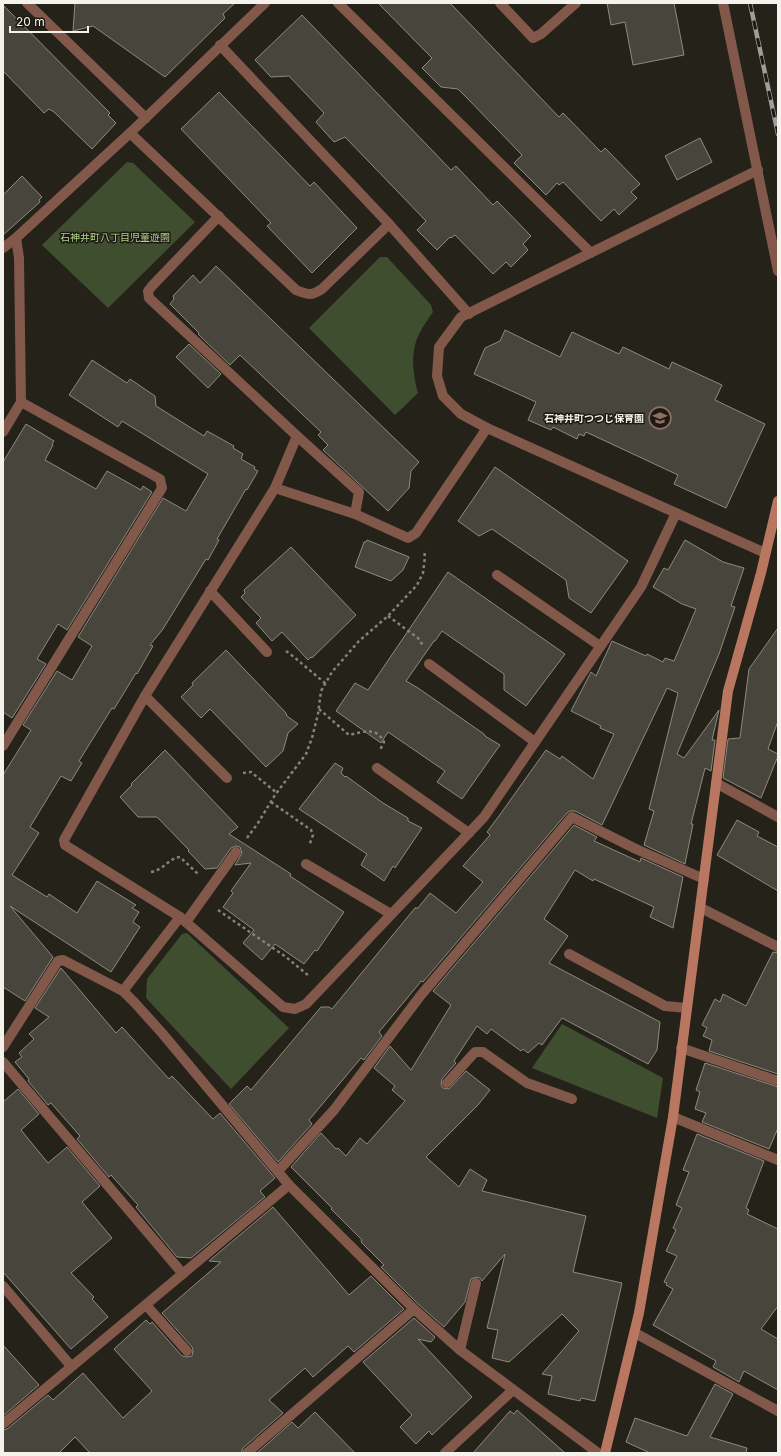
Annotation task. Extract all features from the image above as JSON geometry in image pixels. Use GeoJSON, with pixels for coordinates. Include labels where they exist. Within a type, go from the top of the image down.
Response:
{"type":"FeatureCollection","features":[{"type":"Feature","properties":{"kind":"street"},"geometry":{"type":"LineString","coordinates":[[27,3],[146,118]]}},
{"type":"Feature","properties":{"kind":"street"},"geometry":{"type":"LineString","coordinates":[[338,3],[591,253]]}},
{"type":"Feature","properties":{"kind":"street"},"geometry":{"type":"LineString","coordinates":[[500,3],[533,38],[541,34],[576,3]]}},
{"type":"Feature","properties":{"kind":"street"},"geometry":{"type":"LineString","coordinates":[[723,3],[778,271]]}},
{"type":"Feature","properties":{"kind":"street"},"geometry":{"type":"LineString","coordinates":[[3,248],[16,238],[146,118],[262,4]]}},
{"type":"Feature","properties":{"kind":"street"},"geometry":{"type":"LineString","coordinates":[[220,45],[389,224],[469,314]]}},
{"type":"Feature","properties":{"kind":"street"},"geometry":{"type":"LineString","coordinates":[[130,133],[296,290],[304,293],[313,295],[322,289],[389,224]]}},
{"type":"Feature","properties":{"kind":"street"},"geometry":{"type":"LineString","coordinates":[[758,170],[461,317],[439,347],[437,376],[444,396],[461,414],[487,428],[765,553]]}},
{"type":"Feature","properties":{"kind":"street"},"geometry":{"type":"LineString","coordinates":[[219,216],[152,286],[148,291],[149,298],[359,492],[355,514]]}},
{"type":"Feature","properties":{"kind":"street"},"geometry":{"type":"LineString","coordinates":[[3,432],[21,402],[19,258],[16,238]]}},
{"type":"Feature","properties":{"kind":"street"},"geometry":{"type":"LineString","coordinates":[[3,746],[162,488],[160,479],[21,402]]}},
{"type":"Feature","properties":{"kind":"street"},"geometry":{"type":"LineString","coordinates":[[275,488],[355,514],[408,538],[416,533],[487,428]]}},
{"type":"Feature","properties":{"kind":"street"},"geometry":{"type":"LineString","coordinates":[[297,436],[275,488],[146,696],[64,840],[65,845],[183,920],[284,1007],[295,1009],[306,1004],[484,817],[641,587],[676,513]]}},
{"type":"Feature","properties":{"kind":"street"},"geometry":{"type":"LineString","coordinates":[[605,1453],[639,1313],[672,1117],[701,908],[728,691],[778,501]]}},
{"type":"Feature","properties":{"kind":"street"},"geometry":{"type":"LineString","coordinates":[[498,575],[600,646]]}},
{"type":"Feature","properties":{"kind":"street"},"geometry":{"type":"LineString","coordinates":[[210,591],[266,652]]}},
{"type":"Feature","properties":{"kind":"street"},"geometry":{"type":"LineString","coordinates":[[429,664],[535,742]]}},
{"type":"Feature","properties":{"kind":"street"},"geometry":{"type":"LineString","coordinates":[[146,696],[227,778]]}},
{"type":"Feature","properties":{"kind":"street"},"geometry":{"type":"LineString","coordinates":[[377,768],[469,833]]}},
{"type":"Feature","properties":{"kind":"street"},"geometry":{"type":"LineString","coordinates":[[716,783],[778,817]]}},
{"type":"Feature","properties":{"kind":"street"},"geometry":{"type":"LineString","coordinates":[[278,1171],[334,1110],[421,995],[572,817],[636,849],[704,879]]}},
{"type":"Feature","properties":{"kind":"street"},"geometry":{"type":"LineString","coordinates":[[123,991],[203,898],[236,852]]}},
{"type":"Feature","properties":{"kind":"street"},"geometry":{"type":"LineString","coordinates":[[306,864],[391,914]]}},
{"type":"Feature","properties":{"kind":"street"},"geometry":{"type":"LineString","coordinates":[[701,908],[778,947]]}},
{"type":"Feature","properties":{"kind":"street"},"geometry":{"type":"LineString","coordinates":[[569,954],[665,1006],[687,1008]]}},
{"type":"Feature","properties":{"kind":"street"},"geometry":{"type":"LineString","coordinates":[[3,1047],[58,961],[63,960],[123,991],[162,1033],[289,1185],[414,1309],[460,1350],[598,1453]]}},
{"type":"Feature","properties":{"kind":"street"},"geometry":{"type":"LineString","coordinates":[[681,1048],[778,1081]]}},
{"type":"Feature","properties":{"kind":"street"},"geometry":{"type":"LineString","coordinates":[[447,1083],[475,1052],[483,1052],[527,1083],[572,1099]]}},
{"type":"Feature","properties":{"kind":"street"},"geometry":{"type":"LineString","coordinates":[[3,1062],[183,1274]]}},
{"type":"Feature","properties":{"kind":"street"},"geometry":{"type":"LineString","coordinates":[[672,1117],[778,1160]]}},
{"type":"Feature","properties":{"kind":"street"},"geometry":{"type":"LineString","coordinates":[[3,1424],[289,1185]]}},
{"type":"Feature","properties":{"kind":"street"},"geometry":{"type":"LineString","coordinates":[[460,1350],[476,1283]]}},
{"type":"Feature","properties":{"kind":"street"},"geometry":{"type":"LineString","coordinates":[[3,1286],[71,1366]]}},
{"type":"Feature","properties":{"kind":"street"},"geometry":{"type":"LineString","coordinates":[[146,1305],[187,1351]]}},
{"type":"Feature","properties":{"kind":"street"},"geometry":{"type":"LineString","coordinates":[[247,1453],[414,1309]]}},
{"type":"Feature","properties":{"kind":"street"},"geometry":{"type":"LineString","coordinates":[[634,1333],[778,1411]]}},
{"type":"Feature","properties":{"kind":"street"},"geometry":{"type":"LineString","coordinates":[[445,1453],[513,1390]]}},
{"type":"Feature","properties":{"kind":"path"},"geometry":{"type":"LineString","coordinates":[[236,852],[306,754],[312,738],[319,709],[321,691],[332,672],[359,641],[388,616],[417,586],[423,573],[425,557],[422,543],[416,533]]}},
{"type":"Feature","properties":{"kind":"path"},"geometry":{"type":"LineString","coordinates":[[388,616],[418,638],[426,649],[429,664]]}},
{"type":"Feature","properties":{"kind":"path"},"geometry":{"type":"LineString","coordinates":[[266,652],[283,649],[326,684]]}},
{"type":"Feature","properties":{"kind":"path"},"geometry":{"type":"LineString","coordinates":[[319,709],[350,734],[370,731],[382,738],[384,742],[383,746],[373,760],[373,764],[377,768]]}},
{"type":"Feature","properties":{"kind":"path"},"geometry":{"type":"LineString","coordinates":[[227,778],[234,779],[246,772],[251,772],[277,793]]}},
{"type":"Feature","properties":{"kind":"path"},"geometry":{"type":"LineString","coordinates":[[271,802],[311,830],[313,835],[304,860],[306,864]]}},
{"type":"Feature","properties":{"kind":"path"},"geometry":{"type":"LineString","coordinates":[[151,872],[162,869],[175,858],[180,857],[211,886]]}},
{"type":"Feature","properties":{"kind":"path"},"geometry":{"type":"LineString","coordinates":[[203,898],[227,917],[286,957],[314,980]]}},
{"type":"Feature","properties":{"kind":"green space","name":"石神井町八丁目児童遊園"},"geometry":{"type":"Polygon","coordinates":[[[127,162],[133,163],[195,222],[108,308],[42,245],[127,162]]]}},
{"type":"Feature","properties":{"kind":"green space"},"geometry":{"type":"Polygon","coordinates":[[[380,257],[387,257],[431,305],[433,312],[420,332],[414,351],[415,382],[418,393],[395,415],[309,328],[380,257]]]}},
{"type":"Feature","properties":{"kind":"green space"},"geometry":{"type":"Polygon","coordinates":[[[187,933],[289,1028],[231,1089],[146,998],[147,979],[182,934],[187,933]]]}},
{"type":"Feature","properties":{"kind":"green space"},"geometry":{"type":"Polygon","coordinates":[[[562,1024],[663,1078],[657,1118],[532,1068],[562,1024]]]}},
{"type":"Feature","properties":{"kind":"building"},"geometry":{"type":"Polygon","coordinates":[[[75,3],[235,3],[223,14],[225,18],[165,77],[93,26],[73,31],[75,3]]]}},
{"type":"Feature","properties":{"kind":"building"},"geometry":{"type":"Polygon","coordinates":[[[378,3],[450,3],[559,117],[563,113],[601,152],[605,148],[640,184],[631,192],[637,198],[619,215],[614,209],[601,221],[563,182],[559,185],[557,183],[546,195],[514,163],[522,155],[469,100],[458,89],[441,87],[422,68],[432,58],[378,3]]]}},
{"type":"Feature","properties":{"kind":"building"},"geometry":{"type":"Polygon","coordinates":[[[607,3],[674,3],[684,55],[633,65],[625,22],[611,25],[607,3]]]}},
{"type":"Feature","properties":{"kind":"building"},"geometry":{"type":"Polygon","coordinates":[[[3,5],[110,113],[108,115],[116,123],[92,149],[54,112],[49,109],[44,113],[3,71],[3,5]]]}},
{"type":"Feature","properties":{"kind":"building"},"geometry":{"type":"Polygon","coordinates":[[[302,15],[451,170],[456,166],[493,205],[497,201],[531,236],[523,244],[528,250],[511,267],[506,262],[493,274],[455,235],[451,238],[450,237],[437,250],[417,230],[426,221],[345,137],[334,142],[316,122],[324,113],[289,76],[271,77],[255,60],[302,15]]]}},
{"type":"Feature","properties":{"kind":"building"},"geometry":{"type":"Polygon","coordinates":[[[219,92],[310,186],[314,182],[357,228],[312,273],[267,226],[271,223],[181,129],[219,92]]]}},
{"type":"Feature","properties":{"kind":"building"},"geometry":{"type":"Polygon","coordinates":[[[700,138],[712,162],[677,180],[665,156],[700,138]]]}},
{"type":"Feature","properties":{"kind":"building"},"geometry":{"type":"Polygon","coordinates":[[[22,176],[42,197],[39,200],[40,202],[3,235],[3,195],[22,176]]]}},
{"type":"Feature","properties":{"kind":"building"},"geometry":{"type":"Polygon","coordinates":[[[216,266],[419,462],[411,471],[409,488],[388,511],[323,450],[328,445],[318,435],[321,432],[240,355],[230,365],[170,304],[174,299],[173,296],[193,275],[200,283],[216,266]]]}},
{"type":"Feature","properties":{"kind":"building"},"geometry":{"type":"Polygon","coordinates":[[[505,330],[560,357],[572,332],[619,354],[623,347],[669,369],[672,362],[722,385],[715,400],[765,424],[726,508],[674,484],[678,475],[586,432],[584,436],[579,434],[577,439],[553,427],[551,430],[528,420],[536,402],[474,374],[485,348],[500,341],[505,330]]]}},
{"type":"Feature","properties":{"kind":"building"},"geometry":{"type":"Polygon","coordinates":[[[189,344],[221,374],[208,388],[176,357],[189,344]]]}},
{"type":"Feature","properties":{"kind":"building"},"geometry":{"type":"Polygon","coordinates":[[[92,360],[127,383],[130,379],[155,396],[156,406],[204,436],[207,431],[234,446],[233,448],[243,454],[241,459],[255,467],[254,469],[258,471],[217,539],[219,540],[208,560],[206,559],[163,629],[150,645],[153,646],[137,674],[136,673],[114,709],[112,708],[79,761],[82,763],[71,781],[61,776],[30,827],[39,833],[12,875],[47,897],[49,894],[77,913],[97,881],[136,905],[132,908],[139,912],[133,922],[140,927],[111,972],[10,906],[53,957],[25,1001],[3,987],[3,775],[31,730],[23,725],[57,671],[72,680],[92,646],[78,637],[163,498],[186,511],[208,474],[122,421],[118,427],[69,395],[92,360]]]}},
{"type":"Feature","properties":{"kind":"building"},"geometry":{"type":"Polygon","coordinates":[[[26,424],[54,441],[45,460],[96,489],[107,471],[141,490],[143,486],[152,492],[67,630],[58,624],[37,659],[46,664],[12,718],[3,712],[3,462],[26,424]]]}},
{"type":"Feature","properties":{"kind":"building"},"geometry":{"type":"Polygon","coordinates":[[[495,467],[628,561],[591,613],[569,598],[566,580],[492,529],[479,536],[458,521],[495,467]]]}},
{"type":"Feature","properties":{"kind":"building"},"geometry":{"type":"Polygon","coordinates":[[[367,540],[409,557],[403,570],[391,581],[355,567],[364,542],[367,540]]]}},
{"type":"Feature","properties":{"kind":"building"},"geometry":{"type":"Polygon","coordinates":[[[685,540],[723,562],[744,568],[731,606],[735,607],[719,654],[677,754],[684,758],[719,710],[712,740],[715,740],[711,771],[705,768],[691,824],[693,824],[685,864],[644,845],[654,811],[649,809],[678,693],[667,688],[602,825],[575,811],[570,811],[567,813],[423,982],[421,981],[379,1032],[382,1036],[364,1060],[361,1058],[309,1120],[312,1124],[278,1162],[229,1104],[247,1086],[251,1090],[321,1007],[329,1007],[332,1009],[415,908],[418,908],[430,893],[456,913],[483,882],[463,866],[490,835],[487,832],[546,750],[560,759],[562,756],[593,779],[614,734],[600,728],[601,726],[571,711],[591,672],[596,676],[612,641],[646,656],[647,654],[663,662],[665,658],[674,661],[696,609],[682,604],[653,587],[664,568],[668,570],[685,540]]]}},
{"type":"Feature","properties":{"kind":"building"},"geometry":{"type":"Polygon","coordinates":[[[291,547],[356,615],[312,658],[311,657],[308,660],[282,632],[272,641],[256,623],[261,618],[241,597],[245,593],[244,590],[291,547]]]}},
{"type":"Feature","properties":{"kind":"building"},"geometry":{"type":"Polygon","coordinates":[[[448,572],[565,654],[526,706],[504,690],[504,674],[442,631],[434,641],[406,681],[500,745],[462,799],[437,782],[445,771],[388,732],[381,743],[336,711],[355,683],[368,690],[448,572]]]}},
{"type":"Feature","properties":{"kind":"building"},"geometry":{"type":"Polygon","coordinates":[[[778,628],[778,721],[768,749],[778,754],[778,756],[761,798],[723,778],[728,739],[740,738],[749,669],[778,628]]]}},
{"type":"Feature","properties":{"kind":"building"},"geometry":{"type":"Polygon","coordinates":[[[226,650],[286,713],[287,716],[298,724],[288,733],[283,751],[266,767],[210,709],[201,718],[181,697],[193,685],[192,683],[226,650]]]}},
{"type":"Feature","properties":{"kind":"building"},"geometry":{"type":"Polygon","coordinates":[[[165,750],[238,827],[229,834],[291,874],[290,876],[344,912],[317,951],[315,950],[304,964],[275,944],[262,960],[243,943],[254,930],[223,907],[233,893],[231,891],[251,863],[235,865],[242,853],[240,847],[236,846],[231,848],[217,868],[205,869],[157,817],[138,817],[120,797],[165,750]]]}},
{"type":"Feature","properties":{"kind":"building"},"geometry":{"type":"Polygon","coordinates":[[[335,763],[343,768],[341,773],[345,777],[346,776],[383,803],[408,818],[408,821],[422,828],[395,868],[393,866],[384,881],[361,865],[367,854],[299,809],[335,763]]]}},
{"type":"Feature","properties":{"kind":"building"},"geometry":{"type":"Polygon","coordinates":[[[737,820],[759,832],[757,836],[778,847],[778,891],[717,855],[737,820]]]}},
{"type":"Feature","properties":{"kind":"building"},"geometry":{"type":"Polygon","coordinates":[[[574,825],[597,837],[594,841],[640,862],[641,858],[683,877],[673,928],[650,917],[654,907],[594,879],[593,881],[575,870],[544,919],[568,936],[549,963],[660,1022],[657,1050],[648,1064],[562,1018],[542,1045],[539,1043],[528,1053],[523,1049],[521,1051],[491,1029],[487,1034],[477,1026],[454,1061],[456,1063],[442,1079],[441,1085],[443,1088],[449,1089],[466,1071],[490,1090],[478,1105],[426,1157],[459,1187],[470,1169],[487,1180],[482,1191],[586,1216],[573,1272],[622,1283],[595,1401],[581,1398],[580,1401],[548,1394],[552,1376],[542,1374],[579,1331],[562,1314],[509,1362],[492,1358],[498,1330],[487,1328],[505,1254],[482,1281],[477,1277],[471,1279],[465,1302],[444,1327],[418,1304],[381,1267],[384,1265],[361,1242],[362,1240],[291,1167],[321,1133],[336,1149],[338,1148],[346,1156],[360,1138],[367,1144],[405,1101],[392,1090],[395,1086],[374,1068],[390,1046],[411,1070],[451,1005],[433,991],[574,825]]]}},
{"type":"Feature","properties":{"kind":"building"},"geometry":{"type":"Polygon","coordinates":[[[773,952],[778,953],[778,1074],[709,1051],[712,1040],[703,1036],[707,1028],[702,1025],[715,999],[720,1002],[723,994],[746,1006],[773,952]]]}},
{"type":"Feature","properties":{"kind":"building"},"geometry":{"type":"Polygon","coordinates":[[[61,968],[116,1033],[122,1027],[169,1079],[172,1076],[213,1119],[220,1113],[275,1178],[260,1191],[265,1197],[191,1258],[177,1257],[136,1207],[138,1205],[111,1175],[109,1177],[77,1139],[80,1136],[51,1103],[48,1105],[28,1081],[29,1079],[15,1062],[22,1057],[19,1053],[34,1039],[29,1034],[49,1017],[35,1008],[61,968]]]}},
{"type":"Feature","properties":{"kind":"building"},"geometry":{"type":"Polygon","coordinates":[[[705,1063],[778,1087],[778,1128],[769,1149],[702,1122],[706,1113],[695,1109],[700,1092],[696,1090],[705,1063]]]}},
{"type":"Feature","properties":{"kind":"building"},"geometry":{"type":"Polygon","coordinates":[[[18,1089],[39,1114],[21,1130],[48,1163],[67,1147],[100,1186],[82,1202],[112,1238],[71,1273],[94,1297],[92,1299],[108,1317],[71,1349],[3,1272],[3,1102],[18,1089]]]}},
{"type":"Feature","properties":{"kind":"building"},"geometry":{"type":"Polygon","coordinates":[[[697,1134],[764,1161],[746,1208],[749,1210],[747,1214],[778,1229],[778,1306],[761,1329],[778,1339],[778,1390],[744,1371],[739,1382],[713,1367],[716,1361],[653,1325],[673,1289],[664,1282],[677,1256],[666,1251],[676,1230],[673,1228],[682,1208],[676,1205],[689,1172],[683,1170],[697,1134]]]}},
{"type":"Feature","properties":{"kind":"building"},"geometry":{"type":"Polygon","coordinates":[[[273,1207],[349,1295],[371,1276],[404,1309],[354,1352],[348,1346],[313,1377],[305,1368],[269,1400],[283,1413],[243,1448],[241,1453],[90,1453],[75,1437],[59,1453],[3,1453],[3,1430],[7,1429],[48,1395],[53,1400],[83,1373],[123,1418],[152,1391],[114,1349],[146,1320],[150,1324],[152,1322],[182,1356],[192,1356],[192,1347],[162,1313],[221,1262],[209,1261],[273,1207]]]}},
{"type":"Feature","properties":{"kind":"building"},"geometry":{"type":"Polygon","coordinates":[[[414,1318],[435,1337],[431,1342],[418,1339],[472,1397],[432,1435],[429,1431],[416,1444],[400,1427],[412,1415],[363,1362],[414,1318]]]}},
{"type":"Feature","properties":{"kind":"building"},"geometry":{"type":"Polygon","coordinates":[[[3,1345],[39,1385],[3,1416],[3,1345]]]}},
{"type":"Feature","properties":{"kind":"building"},"geometry":{"type":"Polygon","coordinates":[[[715,1384],[733,1394],[710,1437],[747,1448],[746,1453],[650,1453],[626,1442],[635,1418],[687,1436],[715,1384]]]}},
{"type":"Feature","properties":{"kind":"building"},"geometry":{"type":"Polygon","coordinates":[[[517,1410],[565,1453],[473,1453],[510,1411],[514,1414],[517,1410]]]}},
{"type":"Feature","properties":{"kind":"building"},"geometry":{"type":"Polygon","coordinates":[[[315,1412],[355,1453],[257,1453],[292,1422],[298,1428],[315,1412]]]}},
{"type":"Feature","properties":{"kind":"railway"},"geometry":{"type":"LineString","coordinates":[[750,3],[778,134]]}},
{"type":"Feature","properties":{"kind":"place","name":"石神井町つつじ保育園"},"geometry":{"type":"Point","coordinates":[660,418]}}]}
